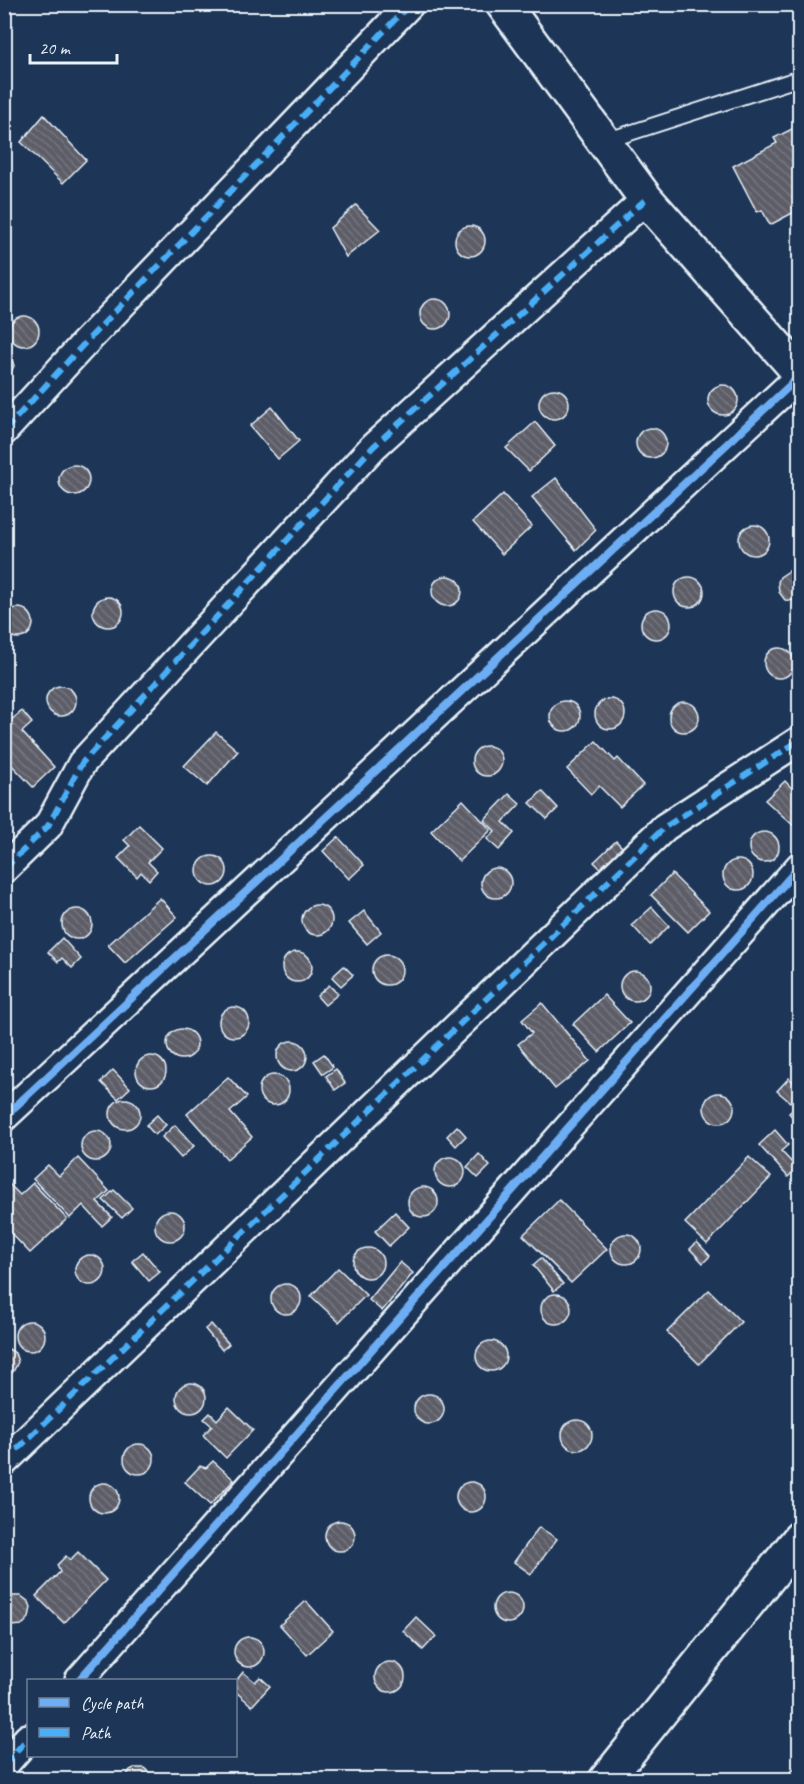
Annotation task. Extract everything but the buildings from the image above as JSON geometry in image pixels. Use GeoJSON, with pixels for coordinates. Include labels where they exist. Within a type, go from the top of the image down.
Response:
{"type":"FeatureCollection","features":[{"type":"Feature","properties":{"kind":"street"},"geometry":{"type":"LineString","coordinates":[[4,432],[82,346],[410,4]]}},
{"type":"Feature","properties":{"kind":"street"},"geometry":{"type":"LineString","coordinates":[[4,1117],[800,375],[646,199],[603,142],[510,6]]}},
{"type":"Feature","properties":{"kind":"street"},"geometry":{"type":"LineString","coordinates":[[4,869],[48,826],[82,763],[373,447],[646,199]]}},
{"type":"Feature","properties":{"kind":"street"},"geometry":{"type":"LineString","coordinates":[[4,1462],[665,827],[800,740]]}},
{"type":"Feature","properties":{"kind":"street"},"geometry":{"type":"LineString","coordinates":[[80,1679],[800,866]]}},
{"type":"Feature","properties":{"kind":"street"},"geometry":{"type":"LineString","coordinates":[[606,1779],[800,1538]]}},
{"type":"Feature","properties":{"kind":"street"},"geometry":{"type":"LineString","coordinates":[[4,1765],[27,1739]]}},
{"type":"Feature","properties":{"kind":"lane"},"geometry":{"type":"LineString","coordinates":[[603,142],[800,78]]}},
{"type":"Feature","properties":{"kind":"marked path"},"geometry":{"type":"LineString","coordinates":[[4,431],[82,346],[410,4]]}},
{"type":"Feature","properties":{"kind":"marked path"},"geometry":{"type":"LineString","coordinates":[[4,869],[48,826],[82,763],[373,447],[646,199]]}},
{"type":"Feature","properties":{"kind":"marked path"},"geometry":{"type":"LineString","coordinates":[[4,1462],[665,827],[800,740]]}},
{"type":"Feature","properties":{"kind":"marked path"},"geometry":{"type":"LineString","coordinates":[[4,1765],[27,1739]]}},
{"type":"Feature","properties":{"kind":"cycle path"},"geometry":{"type":"LineString","coordinates":[[4,1117],[800,376]]}},
{"type":"Feature","properties":{"kind":"cycle path"},"geometry":{"type":"LineString","coordinates":[[80,1679],[800,866]]}}]}
